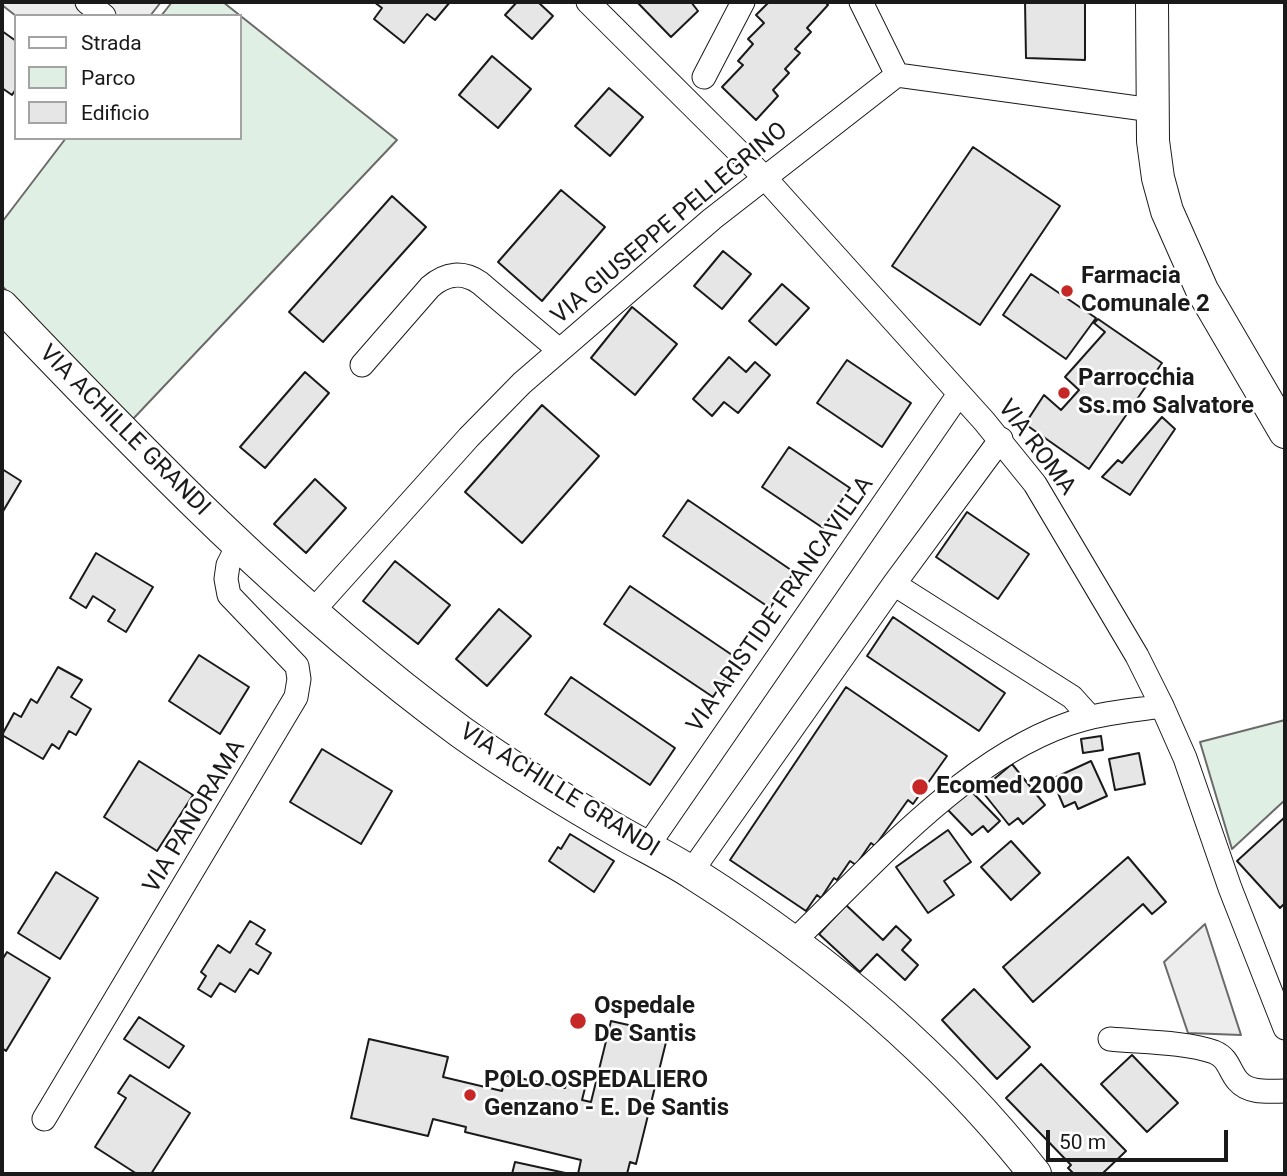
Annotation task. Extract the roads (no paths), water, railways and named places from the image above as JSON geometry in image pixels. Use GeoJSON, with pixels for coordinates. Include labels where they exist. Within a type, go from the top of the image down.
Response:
{"type":"FeatureCollection","features":[{"type":"Feature","properties":{"kind":"street"},"geometry":{"type":"LineString","coordinates":[[87,2],[102,14]]}},
{"type":"Feature","properties":{"kind":"street","name":"VIA ROMA"},"geometry":{"type":"LineString","coordinates":[[588,2],[765,177],[1000,439],[1039,491],[1137,656],[1162,706],[1185,758],[1230,888],[1285,1028]]}},
{"type":"Feature","properties":{"kind":"street"},"geometry":{"type":"LineString","coordinates":[[704,76],[743,2]]}},
{"type":"Feature","properties":{"kind":"street"},"geometry":{"type":"LineString","coordinates":[[861,2],[897,75],[1152,110]]}},
{"type":"Feature","properties":{"kind":"street"},"geometry":{"type":"LineString","coordinates":[[1153,2],[1152,110],[1158,178],[1171,222],[1202,290],[1285,432]]}},
{"type":"Feature","properties":{"kind":"street","name":"VIA GIUSEPPE PELLEGRINO"},"geometry":{"type":"LineString","coordinates":[[312,612],[486,418],[559,350],[765,177],[897,75]]}},
{"type":"Feature","properties":{"kind":"street"},"geometry":{"type":"LineString","coordinates":[[362,365],[430,287],[454,274],[467,275],[480,283],[559,350]]}},
{"type":"Feature","properties":{"kind":"street","name":"VIA ACHILLE GRANDI"},"geometry":{"type":"LineString","coordinates":[[2,306],[108,418],[238,545],[312,612],[412,695],[493,754],[691,872],[794,941],[852,988],[915,1045],[994,1125],[1035,1174]]}},
{"type":"Feature","properties":{"kind":"street","name":"VIA ARISTIDE FRANCAVILLA"},"geometry":{"type":"LineString","coordinates":[[647,846],[959,394]]}},
{"type":"Feature","properties":{"kind":"street"},"geometry":{"type":"LineString","coordinates":[[691,872],[1000,439]]}},
{"type":"Feature","properties":{"kind":"street","name":"VIA PANORAMA"},"geometry":{"type":"LineString","coordinates":[[44,1119],[296,696],[299,680],[297,666],[229,595],[227,572],[238,545]]}},
{"type":"Feature","properties":{"kind":"street"},"geometry":{"type":"LineString","coordinates":[[894,584],[1072,697],[1090,717]]}},
{"type":"Feature","properties":{"kind":"street"},"geometry":{"type":"LineString","coordinates":[[794,941],[919,821],[965,782],[1034,738],[1090,717],[1162,706]]}},
{"type":"Feature","properties":{"kind":"street"},"geometry":{"type":"LineString","coordinates":[[1110,1039],[1212,1051],[1227,1061],[1237,1080],[1246,1087],[1261,1091],[1285,1091]]}},
{"type":"Feature","properties":{"kind":"place","name":"Farmacia Comunale 2"},"geometry":{"type":"Point","coordinates":[1067,291]}},
{"type":"Feature","properties":{"kind":"place","name":"Parrocchia Ss.mo Salvatore"},"geometry":{"type":"Point","coordinates":[1064,393]}},
{"type":"Feature","properties":{"kind":"place","name":"Ecomed 2000"},"geometry":{"type":"Point","coordinates":[920,787]}},
{"type":"Feature","properties":{"kind":"place","name":"Ospedale De Santis"},"geometry":{"type":"Point","coordinates":[578,1021]}},
{"type":"Feature","properties":{"kind":"place","name":"POLO OSPEDALIERO Genzano - E. De Santis"},"geometry":{"type":"Point","coordinates":[470,1095]}}]}
